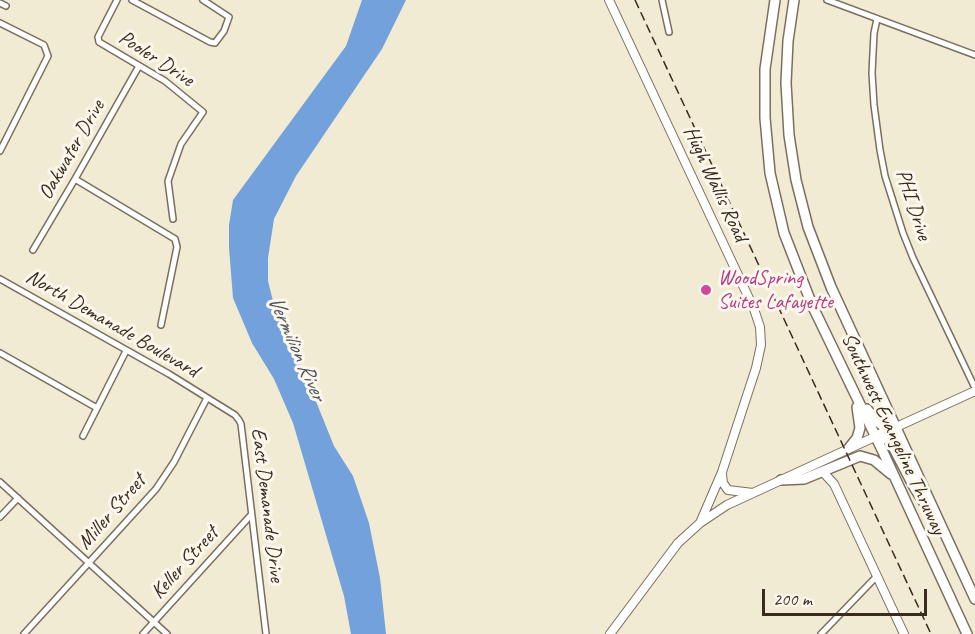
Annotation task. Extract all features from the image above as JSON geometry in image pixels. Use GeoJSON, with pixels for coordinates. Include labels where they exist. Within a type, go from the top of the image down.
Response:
{"type":"FeatureCollection","features":[{"type":"Feature","properties":{"kind":"highway","name":"Southwest Evangeline Thruway"},"geometry":{"type":"LineString","coordinates":[[775,0],[769,31],[765,78],[765,118],[770,173],[790,252],[812,305],[857,398],[885,431],[894,477],[967,634]]}},
{"type":"Feature","properties":{"kind":"highway"},"geometry":{"type":"LineString","coordinates":[[794,0],[788,42],[786,83],[789,135],[798,190],[808,227],[885,431],[914,487],[949,542]]}},
{"type":"Feature","properties":{"kind":"highway"},"geometry":{"type":"LineString","coordinates":[[844,370],[860,414],[857,438],[849,448]]}},
{"type":"Feature","properties":{"kind":"highway"},"geometry":{"type":"LineString","coordinates":[[857,398],[885,431],[949,542],[975,599]]}},
{"type":"Feature","properties":{"kind":"highway"},"geometry":{"type":"LineString","coordinates":[[781,480],[804,479],[860,456],[874,460],[894,477]]}},
{"type":"Feature","properties":{"kind":"street","name":"Pooler Drive"},"geometry":{"type":"LineString","coordinates":[[117,0],[98,40],[165,81],[203,112],[181,144],[168,181],[173,219]]}},
{"type":"Feature","properties":{"kind":"street"},"geometry":{"type":"LineString","coordinates":[[132,0],[212,43],[217,43],[230,16],[202,0]]}},
{"type":"Feature","properties":{"kind":"street","name":"Hugh Wallis Road"},"geometry":{"type":"LineString","coordinates":[[609,0],[757,315],[760,327],[759,358],[722,472],[700,522]]}},
{"type":"Feature","properties":{"kind":"street"},"geometry":{"type":"LineString","coordinates":[[662,0],[663,13],[669,32]]}},
{"type":"Feature","properties":{"kind":"street"},"geometry":{"type":"LineString","coordinates":[[827,0],[975,55]]}},
{"type":"Feature","properties":{"kind":"street","name":"PHI Drive"},"geometry":{"type":"LineString","coordinates":[[877,19],[872,73],[874,105],[885,176],[913,258],[975,389]]}},
{"type":"Feature","properties":{"kind":"street"},"geometry":{"type":"LineString","coordinates":[[0,22],[44,45],[48,56],[0,151]]}},
{"type":"Feature","properties":{"kind":"street","name":"Oakwater Drive"},"geometry":{"type":"LineString","coordinates":[[33,250],[139,66]]}},
{"type":"Feature","properties":{"kind":"street"},"geometry":{"type":"LineString","coordinates":[[75,179],[175,239],[177,247],[161,325]]}},
{"type":"Feature","properties":{"kind":"street","name":"North Demanade Boulevard"},"geometry":{"type":"LineString","coordinates":[[0,279],[207,398]]}},
{"type":"Feature","properties":{"kind":"street"},"geometry":{"type":"LineString","coordinates":[[83,436],[126,351]]}},
{"type":"Feature","properties":{"kind":"street"},"geometry":{"type":"LineString","coordinates":[[0,353],[98,408]]}},
{"type":"Feature","properties":{"kind":"street"},"geometry":{"type":"LineString","coordinates":[[610,634],[678,543],[700,522],[727,506],[975,389]]}},
{"type":"Feature","properties":{"kind":"street","name":"East Demanade Drive"},"geometry":{"type":"LineString","coordinates":[[207,398],[235,415],[241,424],[266,634]]}},
{"type":"Feature","properties":{"kind":"street","name":"Miller Street"},"geometry":{"type":"LineString","coordinates":[[24,634],[159,484],[174,462],[207,398]]}},
{"type":"Feature","properties":{"kind":"street"},"geometry":{"type":"LineString","coordinates":[[834,483],[835,467]]}},
{"type":"Feature","properties":{"kind":"street"},"geometry":{"type":"LineString","coordinates":[[722,472],[723,483],[728,490],[755,493]]}},
{"type":"Feature","properties":{"kind":"street"},"geometry":{"type":"LineString","coordinates":[[823,472],[834,483],[904,634]]}},
{"type":"Feature","properties":{"kind":"street"},"geometry":{"type":"LineString","coordinates":[[0,482],[167,634]]}},
{"type":"Feature","properties":{"kind":"street"},"geometry":{"type":"LineString","coordinates":[[0,517],[18,498]]}},
{"type":"Feature","properties":{"kind":"street","name":"Keller Street"},"geometry":{"type":"LineString","coordinates":[[143,634],[251,515]]}},
{"type":"Feature","properties":{"kind":"street"},"geometry":{"type":"LineString","coordinates":[[821,634],[877,576]]}},
{"type":"Feature","properties":{"kind":"water"},"geometry":{"type":"Polygon","coordinates":[[[362,0],[406,0],[382,49],[296,176],[274,219],[268,258],[268,281],[277,317],[334,446],[353,476],[369,523],[380,578],[386,634],[351,634],[344,596],[293,423],[274,379],[252,343],[233,298],[229,248],[229,225],[233,200],[346,46],[362,0]]]}},
{"type":"Feature","properties":{"kind":"railway"},"geometry":{"type":"LineString","coordinates":[[635,0],[931,634]]}},
{"type":"Feature","properties":{"kind":"place","name":"WoodSpring Suites Lafayette"},"geometry":{"type":"Point","coordinates":[706,290]}},
{"type":"Feature","properties":{"kind":"water label","name":"Vermilion River"},"geometry":{"type":"Point","coordinates":[296,348]}}]}
